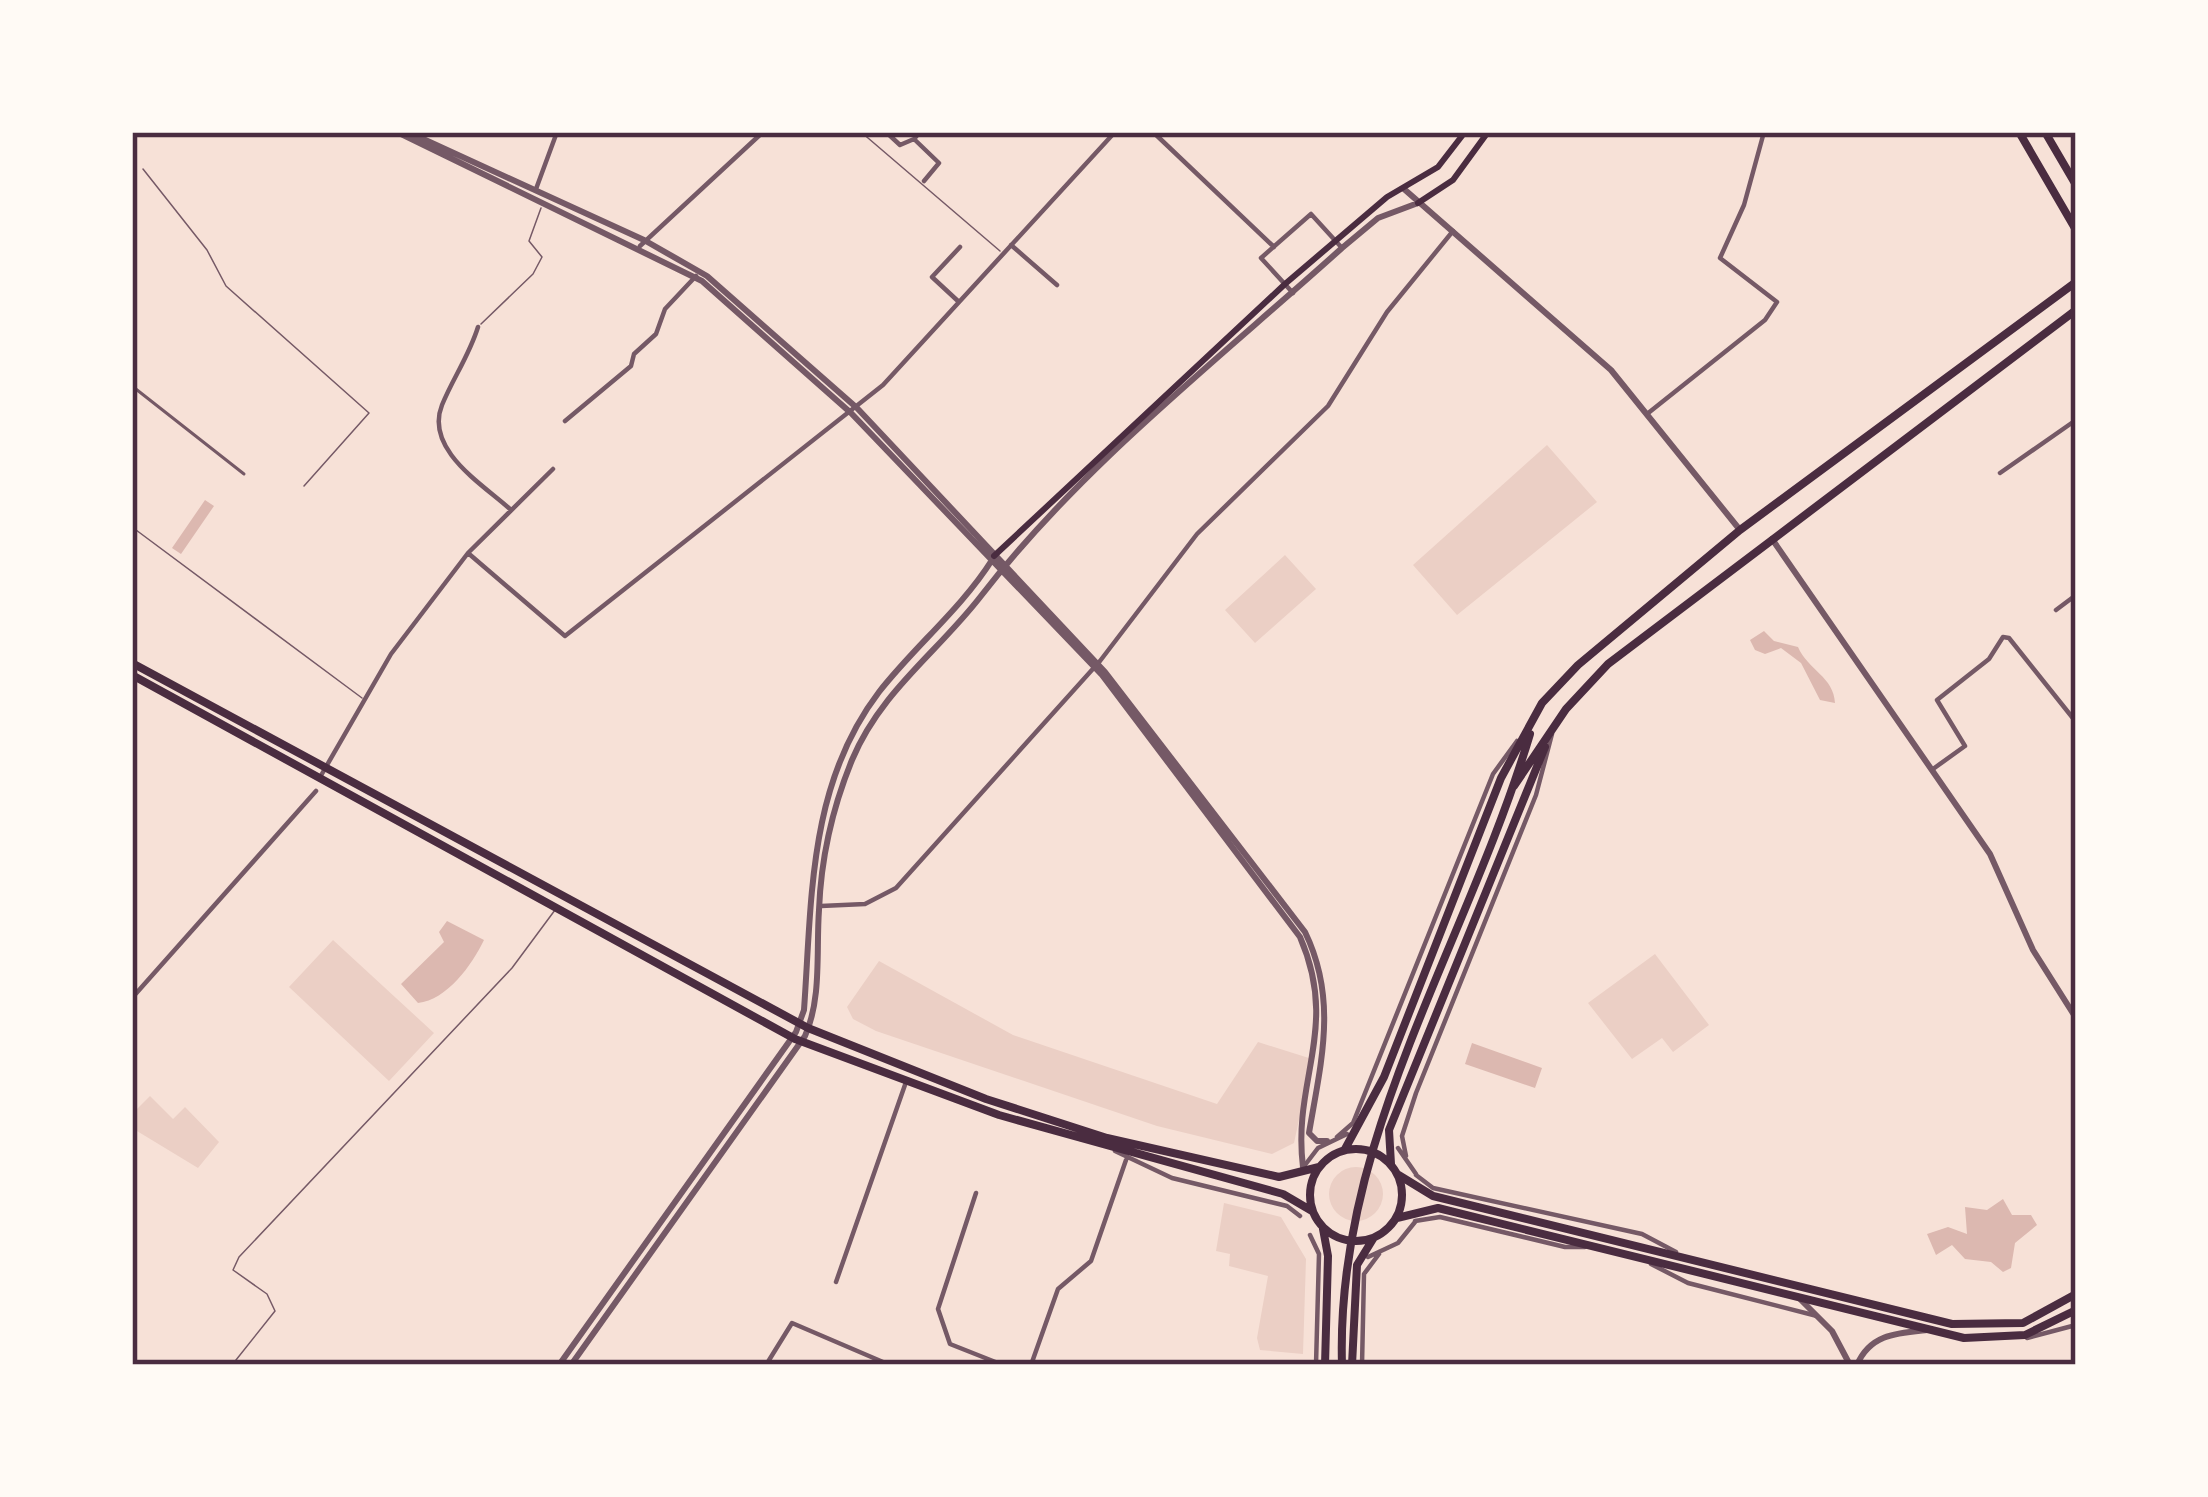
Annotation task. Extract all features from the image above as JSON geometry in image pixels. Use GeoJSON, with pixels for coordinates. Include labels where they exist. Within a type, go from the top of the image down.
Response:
{"type":"FeatureCollection","features":[{"type":"Feature","properties":{"kind":"main road"},"geometry":{"type":"LineString","coordinates":[[992,560],[1285,284],[1335,240],[1438,167],[1466,132]]}},
{"type":"Feature","properties":{"kind":"main road"},"geometry":{"type":"LineString","coordinates":[[1418,203],[1453,180],[1488,132]]}},
{"type":"Feature","properties":{"kind":"main road"},"geometry":{"type":"LineString","coordinates":[[2019,132],[2076,230]]}},
{"type":"Feature","properties":{"kind":"main road"},"geometry":{"type":"LineString","coordinates":[[2045,132],[2076,184]]}},
{"type":"Feature","properties":{"kind":"main road"},"geometry":{"type":"LineString","coordinates":[[132,675],[804,1026],[986,1100],[1176,1154],[1279,1177],[1319,1167],[1346,1149],[1364,1122],[1501,778],[1534,717],[1578,665],[1740,530],[2076,283]]}},
{"type":"Feature","properties":{"kind":"main road"},"geometry":{"type":"LineString","coordinates":[[1514,786],[1553,730],[1609,664],[2076,310]]}},
{"type":"Feature","properties":{"kind":"main road"},"geometry":{"type":"LineString","coordinates":[[132,663],[797,1040],[906,1082],[1113,1149],[1283,1194],[1312,1211]]}},
{"type":"Feature","properties":{"kind":"main road"},"geometry":{"type":"LineString","coordinates":[[1342,1365],[1340,1304],[1357,1196],[1395,1083],[1514,786],[1534,717]]}},
{"type":"Feature","properties":{"kind":"main road"},"geometry":{"type":"LineString","coordinates":[[1390,1164],[1389,1130],[1553,730]]}},
{"type":"Feature","properties":{"kind":"main road"},"geometry":{"type":"LineString","coordinates":[[1346,1149],[1366,1149],[1390,1164],[1404,1194],[1396,1218]]}},
{"type":"Feature","properties":{"kind":"main road"},"geometry":{"type":"LineString","coordinates":[[1319,1167],[1310,1192],[1328,1256],[1325,1365]]}},
{"type":"Feature","properties":{"kind":"main road"},"geometry":{"type":"LineString","coordinates":[[1397,1174],[1421,1189],[1961,1325],[2031,1320],[2076,1294]]}},
{"type":"Feature","properties":{"kind":"main road"},"geometry":{"type":"LineString","coordinates":[[1352,1365],[1357,1265],[1396,1218],[1424,1208],[1602,1246],[1964,1338],[2015,1336],[2044,1329],[2076,1310]]}},
{"type":"Feature","properties":{"kind":"main road"},"geometry":{"type":"LineString","coordinates":[[1322,1227],[1340,1239],[1375,1238]]}},
{"type":"Feature","properties":{"kind":"street"},"geometry":{"type":"LineString","coordinates":[[397,132],[642,243],[698,275],[854,411],[992,560],[1097,664],[1305,932],[1323,970],[1328,1022],[1309,1133],[1317,1142],[1327,1142]]}},
{"type":"Feature","properties":{"kind":"street"},"geometry":{"type":"LineString","coordinates":[[539,195],[557,132]]}},
{"type":"Feature","properties":{"kind":"street"},"geometry":{"type":"LineString","coordinates":[[642,243],[764,132]]}},
{"type":"Feature","properties":{"kind":"street"},"geometry":{"type":"LineString","coordinates":[[886,132],[900,145],[920,132]]}},
{"type":"Feature","properties":{"kind":"street"},"geometry":{"type":"LineString","coordinates":[[468,553],[565,636],[854,411],[1114,132]]}},
{"type":"Feature","properties":{"kind":"street"},"geometry":{"type":"LineString","coordinates":[[1153,132],[1274,247]]}},
{"type":"Feature","properties":{"kind":"street"},"geometry":{"type":"LineString","coordinates":[[1646,415],[1765,320],[1777,302],[1720,258],[1744,205],[1764,132]]}},
{"type":"Feature","properties":{"kind":"street"},"geometry":{"type":"LineString","coordinates":[[914,139],[939,164],[924,181]]}},
{"type":"Feature","properties":{"kind":"street"},"geometry":{"type":"LineString","coordinates":[[1404,188],[1611,370],[1740,530]]}},
{"type":"Feature","properties":{"kind":"street"},"geometry":{"type":"LineString","coordinates":[[572,1365],[642,1270],[814,1011],[819,906],[835,802],[882,704],[980,597],[999,567],[1293,292],[1378,218],[1418,203]]}},
{"type":"Feature","properties":{"kind":"street"},"geometry":{"type":"LineString","coordinates":[[1293,292],[1261,258],[1311,214],[1342,248]]}},
{"type":"Feature","properties":{"kind":"street"},"geometry":{"type":"LineString","coordinates":[[819,906],[865,904],[896,888],[1097,664],[1197,534],[1328,406],[1387,312],[1453,231]]}},
{"type":"Feature","properties":{"kind":"street"},"geometry":{"type":"LineString","coordinates":[[1011,245],[1057,285]]}},
{"type":"Feature","properties":{"kind":"street"},"geometry":{"type":"LineString","coordinates":[[959,302],[932,277],[960,247]]}},
{"type":"Feature","properties":{"kind":"street"},"geometry":{"type":"LineString","coordinates":[[565,421],[631,366],[634,354],[656,334],[665,309],[698,275]]}},
{"type":"Feature","properties":{"kind":"street"},"geometry":{"type":"LineString","coordinates":[[478,327],[467,361],[442,404],[441,437],[448,452],[511,510]]}},
{"type":"Feature","properties":{"kind":"street"},"geometry":{"type":"LineString","coordinates":[[132,386],[244,474]]}},
{"type":"Feature","properties":{"kind":"street"},"geometry":{"type":"LineString","coordinates":[[2000,473],[2076,420]]}},
{"type":"Feature","properties":{"kind":"street"},"geometry":{"type":"LineString","coordinates":[[322,774],[362,698],[468,553],[553,469]]}},
{"type":"Feature","properties":{"kind":"street"},"geometry":{"type":"LineString","coordinates":[[1772,539],[1990,854],[2026,938],[2076,1018]]}},
{"type":"Feature","properties":{"kind":"street"},"geometry":{"type":"LineString","coordinates":[[804,1026],[813,858],[826,799],[846,749],[874,698],[974,590],[992,560]]}},
{"type":"Feature","properties":{"kind":"street"},"geometry":{"type":"LineString","coordinates":[[2056,610],[2076,595]]}},
{"type":"Feature","properties":{"kind":"street"},"geometry":{"type":"LineString","coordinates":[[1933,769],[1965,746],[1936,700],[1989,659],[2002,637],[2009,638],[2076,722]]}},
{"type":"Feature","properties":{"kind":"street"},"geometry":{"type":"LineString","coordinates":[[1097,664],[1300,938],[1316,974],[1320,1022],[1302,1128],[1302,1168]]}},
{"type":"Feature","properties":{"kind":"street"},"geometry":{"type":"LineString","coordinates":[[1337,1137],[1353,1123],[1493,775],[1534,717]]}},
{"type":"Feature","properties":{"kind":"street"},"geometry":{"type":"LineString","coordinates":[[1421,1189],[1402,1136],[1529,812],[1553,730]]}},
{"type":"Feature","properties":{"kind":"street"},"geometry":{"type":"LineString","coordinates":[[132,998],[316,791]]}},
{"type":"Feature","properties":{"kind":"street"},"geometry":{"type":"LineString","coordinates":[[560,1365],[634,1264],[692,1172],[797,1040]]}},
{"type":"Feature","properties":{"kind":"street"},"geometry":{"type":"LineString","coordinates":[[836,1282],[906,1082]]}},
{"type":"Feature","properties":{"kind":"street"},"geometry":{"type":"LineString","coordinates":[[1302,1168],[1327,1142],[1347,1134]]}},
{"type":"Feature","properties":{"kind":"street"},"geometry":{"type":"LineString","coordinates":[[1398,1148],[1406,1156]]}},
{"type":"Feature","properties":{"kind":"street"},"geometry":{"type":"LineString","coordinates":[[1113,1149],[1126,1160],[1172,1178],[1287,1206],[1300,1216]]}},
{"type":"Feature","properties":{"kind":"street"},"geometry":{"type":"LineString","coordinates":[[1030,1365],[1058,1289],[1091,1261],[1126,1160]]}},
{"type":"Feature","properties":{"kind":"street"},"geometry":{"type":"LineString","coordinates":[[1416,1175],[1433,1188],[1642,1234],[1676,1252]]}},
{"type":"Feature","properties":{"kind":"street"},"geometry":{"type":"LineString","coordinates":[[976,1193],[938,1309],[950,1344],[1003,1365]]}},
{"type":"Feature","properties":{"kind":"street"},"geometry":{"type":"LineString","coordinates":[[1297,1206],[1319,1254],[1316,1365]]}},
{"type":"Feature","properties":{"kind":"street"},"geometry":{"type":"LineString","coordinates":[[1368,1257],[1398,1244],[1415,1219],[1440,1217],[1565,1247],[1602,1246]]}},
{"type":"Feature","properties":{"kind":"street"},"geometry":{"type":"LineString","coordinates":[[1310,1235],[1324,1247]]}},
{"type":"Feature","properties":{"kind":"street"},"geometry":{"type":"LineString","coordinates":[[1362,1365],[1364,1274],[1379,1254]]}},
{"type":"Feature","properties":{"kind":"street"},"geometry":{"type":"LineString","coordinates":[[1635,1257],[1688,1282],[1820,1317]]}},
{"type":"Feature","properties":{"kind":"street"},"geometry":{"type":"LineString","coordinates":[[1790,1293],[1820,1317],[1853,1365],[1884,1336],[1927,1330]]}},
{"type":"Feature","properties":{"kind":"street"},"geometry":{"type":"LineString","coordinates":[[766,1365],[792,1323],[890,1365]]}},
{"type":"Feature","properties":{"kind":"street"},"geometry":{"type":"LineString","coordinates":[[2015,1336],[2045,1337],[2076,1325]]}},
{"type":"Feature","properties":{"kind":"lane"},"geometry":{"type":"LineString","coordinates":[[861,132],[1003,254]]}},
{"type":"Feature","properties":{"kind":"lane"},"geometry":{"type":"LineString","coordinates":[[143,170],[207,250],[226,286],[369,412],[304,486]]}},
{"type":"Feature","properties":{"kind":"lane"},"geometry":{"type":"LineString","coordinates":[[478,327],[532,274],[542,256],[529,241],[539,195]]}},
{"type":"Feature","properties":{"kind":"lane"},"geometry":{"type":"LineString","coordinates":[[132,527],[362,698]]}},
{"type":"Feature","properties":{"kind":"lane"},"geometry":{"type":"LineString","coordinates":[[232,1365],[275,1311],[267,1294],[233,1270],[239,1257],[512,968],[557,907]]}},
{"type":"Feature","properties":{"kind":"shaded area"},"geometry":{"type":"Polygon","coordinates":[[[1547,445],[1597,502],[1457,615],[1413,565],[1547,445]]]}},
{"type":"Feature","properties":{"kind":"shaded area"},"geometry":{"type":"Polygon","coordinates":[[[205,500],[214,506],[181,554],[172,548],[205,500]]]}},
{"type":"Feature","properties":{"kind":"shaded area"},"geometry":{"type":"Polygon","coordinates":[[[1285,555],[1316,589],[1255,643],[1225,610],[1285,555]]]}},
{"type":"Feature","properties":{"kind":"shaded area"},"geometry":{"type":"Polygon","coordinates":[[[1764,631],[1774,641],[1798,647],[1830,687],[1835,703],[1820,700],[1801,663],[1781,648],[1765,654],[1755,650],[1750,640],[1764,631]]]}},
{"type":"Feature","properties":{"kind":"shaded area"},"geometry":{"type":"Polygon","coordinates":[[[447,921],[484,940],[448,988],[418,1003],[401,984],[444,942],[439,932],[447,921]]]}},
{"type":"Feature","properties":{"kind":"shaded area"},"geometry":{"type":"Polygon","coordinates":[[[333,940],[434,1033],[389,1081],[289,987],[333,940]]]}},
{"type":"Feature","properties":{"kind":"shaded area"},"geometry":{"type":"Polygon","coordinates":[[[1655,954],[1709,1025],[1673,1052],[1662,1038],[1632,1059],[1588,1003],[1655,954]]]}},
{"type":"Feature","properties":{"kind":"shaded area"},"geometry":{"type":"Polygon","coordinates":[[[879,961],[1013,1035],[1217,1104],[1258,1042],[1312,1059],[1294,1143],[1272,1154],[1157,1126],[876,1031],[853,1019],[847,1007],[879,961]]]}},
{"type":"Feature","properties":{"kind":"shaded area"},"geometry":{"type":"Polygon","coordinates":[[[1472,1043],[1542,1068],[1535,1088],[1465,1064],[1472,1043]]]}},
{"type":"Feature","properties":{"kind":"shaded area"},"geometry":{"type":"Polygon","coordinates":[[[150,1096],[173,1119],[185,1107],[219,1142],[198,1168],[132,1128],[132,1114],[150,1096]]]}},
{"type":"Feature","properties":{"kind":"shaded area"},"geometry":{"type":"Polygon","coordinates":[[[1356,1167],[1375,1175],[1383,1194],[1375,1213],[1356,1221],[1337,1213],[1329,1194],[1337,1175],[1356,1167]]]}},
{"type":"Feature","properties":{"kind":"shaded area"},"geometry":{"type":"Polygon","coordinates":[[[2003,1199],[2012,1215],[2031,1215],[2037,1225],[2015,1243],[2011,1268],[2003,1272],[1991,1262],[1965,1259],[1952,1245],[1936,1255],[1927,1234],[1948,1227],[1967,1234],[1965,1207],[1987,1210],[2003,1199]]]}},
{"type":"Feature","properties":{"kind":"shaded area"},"geometry":{"type":"Polygon","coordinates":[[[1224,1203],[1281,1217],[1306,1259],[1303,1354],[1260,1350],[1257,1338],[1268,1276],[1229,1266],[1230,1254],[1216,1251],[1224,1203]]]}}]}
